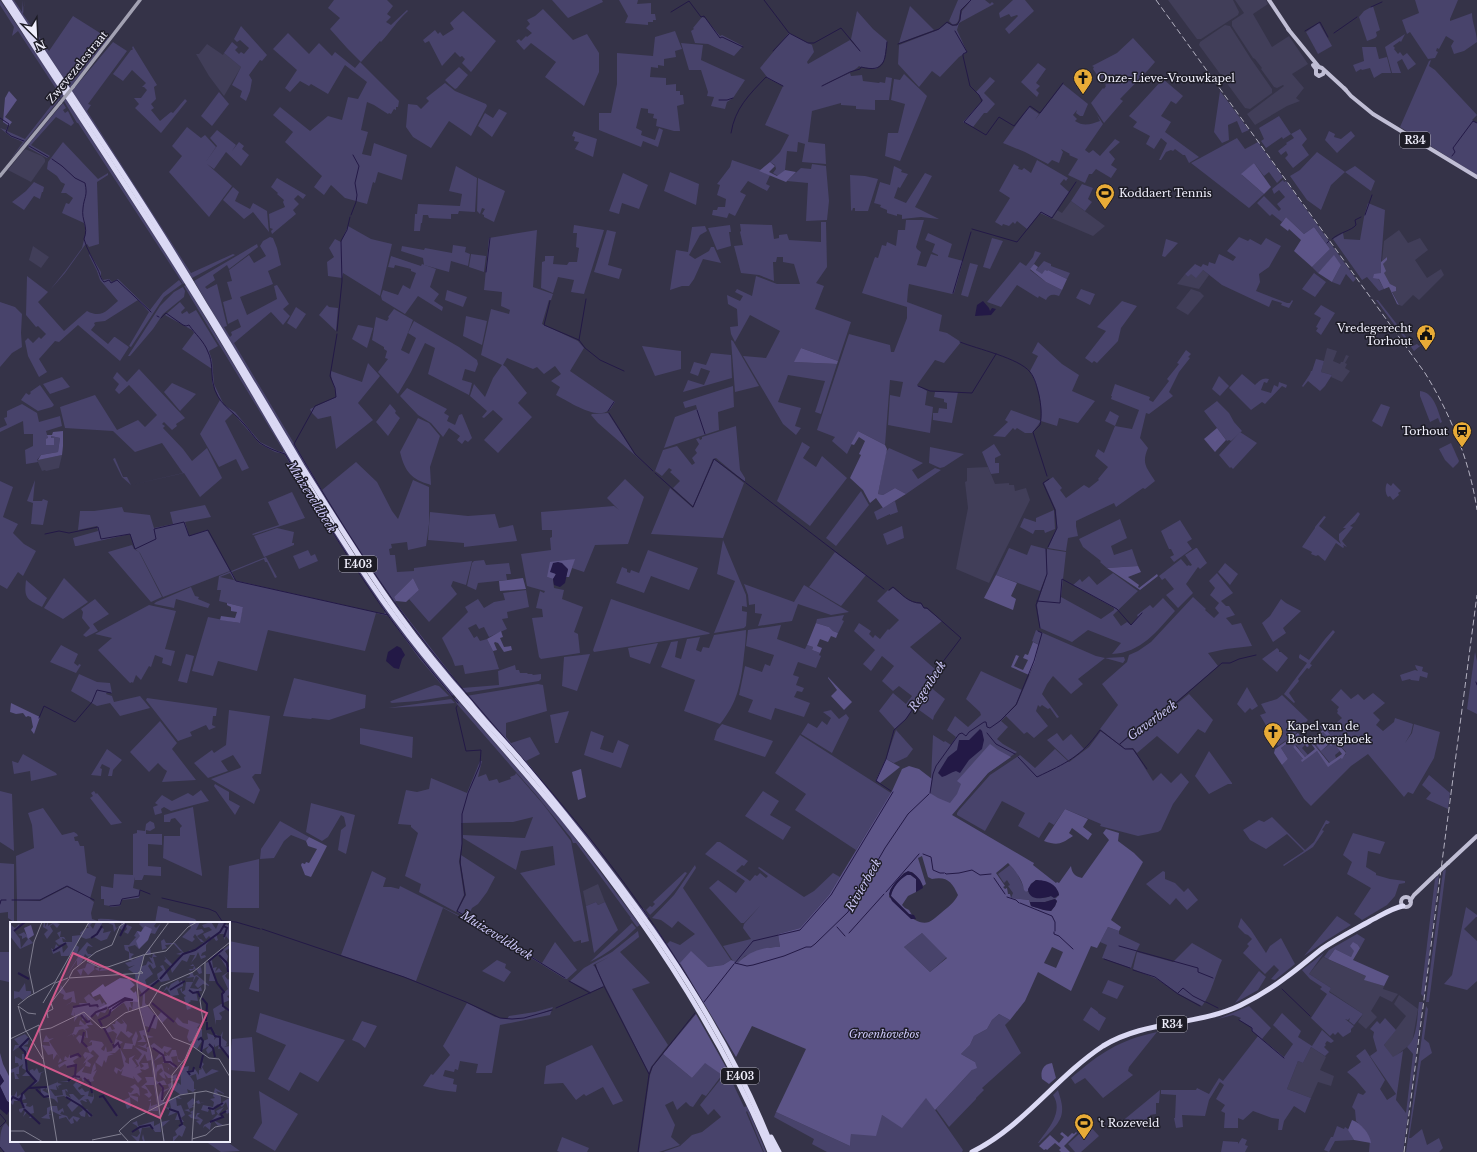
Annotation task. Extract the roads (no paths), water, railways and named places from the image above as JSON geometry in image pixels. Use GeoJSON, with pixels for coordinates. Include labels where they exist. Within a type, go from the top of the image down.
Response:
{"type":"FeatureCollection","features":[{"type":"Feature","properties":{"kind":"highway","name":"E403"},"geometry":{"type":"LineString","coordinates":[[4,0],[163,244],[213,324],[317,499],[368,579],[424,655],[563,819],[641,922],[712,1033],[746,1097],[769,1152]]}},
{"type":"Feature","properties":{"kind":"highway","name":"E403"},"geometry":{"type":"LineString","coordinates":[[9,0],[176,257],[336,521],[368,571],[427,651],[470,704],[520,759],[566,816],[627,895],[662,946],[702,1008],[725,1048],[754,1105],[774,1152]]}},
{"type":"Feature","properties":{"kind":"highway","name":"R34"},"geometry":{"type":"LineString","coordinates":[[972,1152],[991,1142],[1086,1059],[1105,1045],[1130,1034],[1208,1017],[1240,1005],[1278,984],[1329,945],[1402,904]]}},
{"type":"Feature","properties":{"kind":"highway"},"geometry":{"type":"LineString","coordinates":[[754,1105],[758,1109],[779,1152]]}},
{"type":"Feature","properties":{"kind":"main road","name":"Zwevezelestraat"},"geometry":{"type":"LineString","coordinates":[[0,176],[74,87],[140,0]]}},
{"type":"Feature","properties":{"kind":"main road"},"geometry":{"type":"LineString","coordinates":[[1269,0],[1288,29],[1318,68],[1322,68],[1324,72],[1320,76],[1317,75],[1316,72],[1318,68]]}},
{"type":"Feature","properties":{"kind":"main road","name":"R34"},"geometry":{"type":"LineString","coordinates":[[1324,72],[1373,114],[1477,178]]}},
{"type":"Feature","properties":{"kind":"main road"},"geometry":{"type":"LineString","coordinates":[[1409,899],[1408,906],[1402,904],[1404,898],[1409,899],[1414,895],[1477,836]]}},
{"type":"Feature","properties":{"kind":"waterway"},"geometry":{"type":"LineString","coordinates":[[764,0],[789,33],[808,43],[814,43],[841,28],[860,51]]}},
{"type":"Feature","properties":{"kind":"waterway"},"geometry":{"type":"LineString","coordinates":[[898,44],[939,29],[947,22],[952,25],[957,25],[960,20],[961,10],[971,0]]}},
{"type":"Feature","properties":{"kind":"waterway"},"geometry":{"type":"LineString","coordinates":[[671,12],[689,1],[701,17],[704,16],[720,38],[722,37],[743,47]]}},
{"type":"Feature","properties":{"kind":"waterway"},"geometry":{"type":"LineString","coordinates":[[1371,7],[1382,2]]}},
{"type":"Feature","properties":{"kind":"waterway"},"geometry":{"type":"LineString","coordinates":[[1334,33],[1357,17]]}},
{"type":"Feature","properties":{"kind":"waterway"},"geometry":{"type":"LineString","coordinates":[[1305,31],[1320,22],[1328,37]]}},
{"type":"Feature","properties":{"kind":"waterway"},"geometry":{"type":"LineString","coordinates":[[955,31],[967,52],[963,54],[963,56],[970,86],[979,95],[982,101],[964,122],[986,135],[999,117],[1014,126],[1030,106],[1040,113],[1063,83]]}},
{"type":"Feature","properties":{"kind":"waterway"},"geometry":{"type":"LineString","coordinates":[[773,51],[789,34]]}},
{"type":"Feature","properties":{"kind":"waterway"},"geometry":{"type":"LineString","coordinates":[[822,86],[850,72],[860,69],[861,67],[879,67],[884,60],[887,42]]}},
{"type":"Feature","properties":{"kind":"waterway"},"geometry":{"type":"LineString","coordinates":[[731,133],[739,109],[766,77],[783,86]]}},
{"type":"Feature","properties":{"kind":"waterway"},"geometry":{"type":"LineString","coordinates":[[719,100],[733,98]]}},
{"type":"Feature","properties":{"kind":"waterway","name":"Muizeveldbeek"},"geometry":{"type":"LineString","coordinates":[[0,118],[9,124],[6,132],[11,136],[24,141]]}},
{"type":"Feature","properties":{"kind":"waterway"},"geometry":{"type":"LineString","coordinates":[[1452,156],[1455,152],[1453,148],[1473,121],[1477,123]]}},
{"type":"Feature","properties":{"kind":"waterway","name":"Muizeveldbeek"},"geometry":{"type":"LineString","coordinates":[[29,146],[48,157]]}},
{"type":"Feature","properties":{"kind":"waterway"},"geometry":{"type":"LineString","coordinates":[[351,215],[356,202],[357,195],[355,183],[359,166],[353,155]]}},
{"type":"Feature","properties":{"kind":"waterway","name":"Muizeveldbeek"},"geometry":{"type":"LineString","coordinates":[[52,159],[75,178],[85,183],[86,194],[83,204],[83,216],[86,230],[84,239],[102,279],[104,282],[109,280],[111,283],[117,280],[151,312]]}},
{"type":"Feature","properties":{"kind":"waterway","name":"Rivierbeek"},"geometry":{"type":"LineString","coordinates":[[972,229],[1017,242],[1041,212],[1052,218],[1076,182]]}},
{"type":"Feature","properties":{"kind":"waterway"},"geometry":{"type":"LineString","coordinates":[[1365,215],[1372,195]]}},
{"type":"Feature","properties":{"kind":"waterway"},"geometry":{"type":"LineString","coordinates":[[337,331],[342,281],[341,241],[347,230],[350,217]]}},
{"type":"Feature","properties":{"kind":"waterway"},"geometry":{"type":"LineString","coordinates":[[1332,239],[1354,227],[1356,225],[1355,220],[1361,217]]}},
{"type":"Feature","properties":{"kind":"waterway","name":"Rivierbeek"},"geometry":{"type":"LineString","coordinates":[[953,293],[971,232]]}},
{"type":"Feature","properties":{"kind":"waterway","name":"Regenbeek"},"geometry":{"type":"LineString","coordinates":[[486,272],[490,238]]}},
{"type":"Feature","properties":{"kind":"waterway"},"geometry":{"type":"LineString","coordinates":[[579,340],[586,299]]}},
{"type":"Feature","properties":{"kind":"waterway","name":"Regenbeek"},"geometry":{"type":"LineString","coordinates":[[550,301],[544,325],[579,340],[585,348],[600,360],[624,371]]}},
{"type":"Feature","properties":{"kind":"waterway","name":"Muizeveldbeek"},"geometry":{"type":"LineString","coordinates":[[161,318],[166,313],[183,325],[189,325],[202,341],[210,356],[213,383],[221,401],[244,424],[260,443],[285,454],[336,538],[379,603],[412,647],[458,703]]}},
{"type":"Feature","properties":{"kind":"waterway"},"geometry":{"type":"LineString","coordinates":[[337,334],[330,376],[335,388],[336,397],[315,406],[294,444],[349,535],[409,622],[469,696],[553,793],[625,884],[658,931],[703,1003]]}},
{"type":"Feature","properties":{"kind":"waterway","name":"Rivierbeek"},"geometry":{"type":"LineString","coordinates":[[960,342],[1008,358],[1025,367],[1032,374],[1036,383],[1041,406],[1040,425],[1033,432],[1047,476]]}},
{"type":"Feature","properties":{"kind":"waterway"},"geometry":{"type":"LineString","coordinates":[[918,386],[930,391],[972,393],[996,354]]}},
{"type":"Feature","properties":{"kind":"waterway","name":"Regenbeek"},"geometry":{"type":"LineString","coordinates":[[608,411],[614,402]]}},
{"type":"Feature","properties":{"kind":"waterway"},"geometry":{"type":"LineString","coordinates":[[697,410],[705,434]]}},
{"type":"Feature","properties":{"kind":"waterway","name":"Regenbeek"},"geometry":{"type":"LineString","coordinates":[[609,413],[635,454],[653,471]]}},
{"type":"Feature","properties":{"kind":"waterway","name":"Regenbeek"},"geometry":{"type":"LineString","coordinates":[[655,473],[693,507],[714,459],[745,482]]}},
{"type":"Feature","properties":{"kind":"waterway","name":"Rivierbeek"},"geometry":{"type":"LineString","coordinates":[[1048,547],[1057,528],[1055,510],[1043,483],[1049,479]]}},
{"type":"Feature","properties":{"kind":"waterway","name":"Regenbeek"},"geometry":{"type":"LineString","coordinates":[[746,483],[884,589]]}},
{"type":"Feature","properties":{"kind":"waterway"},"geometry":{"type":"LineString","coordinates":[[45,534],[59,531],[69,533],[98,527],[101,539],[130,534],[135,549],[156,539],[154,529],[184,522],[189,536],[208,530],[236,581],[388,615]]}},
{"type":"Feature","properties":{"kind":"waterway","name":"Rivierbeek"},"geometry":{"type":"LineString","coordinates":[[1040,628],[1036,605],[1047,574],[1046,549]]}},
{"type":"Feature","properties":{"kind":"waterway"},"geometry":{"type":"LineString","coordinates":[[1037,601],[1060,603],[1062,579],[1117,609],[1131,625],[1142,613]]}},
{"type":"Feature","properties":{"kind":"waterway","name":"Regenbeek"},"geometry":{"type":"LineString","coordinates":[[889,590],[893,587],[909,600],[916,603],[921,603],[924,608],[927,608],[961,638],[929,680],[927,683],[929,685],[906,719],[894,730],[886,759],[876,781],[891,791]]}},
{"type":"Feature","properties":{"kind":"waterway","name":"Rivierbeek"},"geometry":{"type":"LineString","coordinates":[[930,793],[936,766],[959,734],[962,733],[966,736],[969,732],[984,722],[986,722],[987,727],[990,728],[1000,721],[1016,705],[1034,661],[1042,633],[1038,631]]}},
{"type":"Feature","properties":{"kind":"waterway","name":"Gaverbeek"},"geometry":{"type":"LineString","coordinates":[[1120,744],[1140,726],[1170,708],[1222,663],[1230,663],[1256,655]]}},
{"type":"Feature","properties":{"kind":"waterway"},"geometry":{"type":"LineString","coordinates":[[39,718],[44,706],[75,722],[92,702],[97,690],[111,693]]}},
{"type":"Feature","properties":{"kind":"waterway","name":"Muizeveldbeek"},"geometry":{"type":"LineString","coordinates":[[457,706],[456,708],[466,751],[481,750],[480,765],[468,793],[462,814],[462,844],[460,862],[465,895],[457,911],[565,978]]}},
{"type":"Feature","properties":{"kind":"waterway","name":"Gaverbeek"},"geometry":{"type":"LineString","coordinates":[[1018,757],[1037,777],[1056,768],[1079,753],[1100,730],[1125,749],[1133,749],[1147,769]]}},
{"type":"Feature","properties":{"kind":"waterway","name":"Gaverbeek"},"geometry":{"type":"LineString","coordinates":[[987,733],[996,744],[1015,754]]}},
{"type":"Feature","properties":{"kind":"waterway","name":"Regenbeek"},"geometry":{"type":"LineString","coordinates":[[735,963],[753,941],[800,930],[831,895],[893,792]]}},
{"type":"Feature","properties":{"kind":"waterway","name":"Rivierbeek"},"geometry":{"type":"LineString","coordinates":[[735,963],[747,966],[753,965],[784,956],[806,947],[811,947],[815,944],[848,912],[885,848],[908,814],[929,794]]}},
{"type":"Feature","properties":{"kind":"waterway"},"geometry":{"type":"LineString","coordinates":[[886,892],[919,854]]}},
{"type":"Feature","properties":{"kind":"waterway"},"geometry":{"type":"LineString","coordinates":[[923,854],[931,857],[933,870],[944,873]]}},
{"type":"Feature","properties":{"kind":"waterway"},"geometry":{"type":"LineString","coordinates":[[945,873],[959,873],[972,870],[980,875],[991,874]]}},
{"type":"Feature","properties":{"kind":"waterway"},"geometry":{"type":"LineString","coordinates":[[994,878],[1005,894]]}},
{"type":"Feature","properties":{"kind":"waterway"},"geometry":{"type":"LineString","coordinates":[[12,900],[40,900],[67,886],[94,900]]}},
{"type":"Feature","properties":{"kind":"waterway"},"geometry":{"type":"LineString","coordinates":[[110,906],[120,905],[122,899],[139,896],[140,890],[150,894]]}},
{"type":"Feature","properties":{"kind":"waterway"},"geometry":{"type":"LineString","coordinates":[[849,933],[884,894]]}},
{"type":"Feature","properties":{"kind":"waterway"},"geometry":{"type":"LineString","coordinates":[[1007,897],[1016,900],[1019,903]]}},
{"type":"Feature","properties":{"kind":"waterway"},"geometry":{"type":"LineString","coordinates":[[162,898],[209,909],[216,912],[222,921],[236,922],[260,929]]}},
{"type":"Feature","properties":{"kind":"waterway"},"geometry":{"type":"LineString","coordinates":[[0,904],[1,900],[6,900]]}},
{"type":"Feature","properties":{"kind":"waterway"},"geometry":{"type":"LineString","coordinates":[[1020,903],[1052,916],[1055,922],[1055,931]]}},
{"type":"Feature","properties":{"kind":"waterway"},"geometry":{"type":"LineString","coordinates":[[837,927],[845,936]]}},
{"type":"Feature","properties":{"kind":"waterway"},"geometry":{"type":"LineString","coordinates":[[262,929],[404,977],[466,1002],[500,1018],[524,1018],[552,1010]]}},
{"type":"Feature","properties":{"kind":"waterway"},"geometry":{"type":"LineString","coordinates":[[1054,932],[1054,934],[1059,936],[1073,949]]}},
{"type":"Feature","properties":{"kind":"waterway"},"geometry":{"type":"LineString","coordinates":[[1119,946],[1198,968],[1198,972],[1213,978]]}},
{"type":"Feature","properties":{"kind":"waterway"},"geometry":{"type":"LineString","coordinates":[[1104,959],[1130,968]]}},
{"type":"Feature","properties":{"kind":"waterway","name":"Rivierbeek"},"geometry":{"type":"LineString","coordinates":[[704,1002],[734,964]]}},
{"type":"Feature","properties":{"kind":"waterway"},"geometry":{"type":"LineString","coordinates":[[595,965],[605,988],[649,1074]]}},
{"type":"Feature","properties":{"kind":"waterway"},"geometry":{"type":"LineString","coordinates":[[1133,970],[1155,977],[1178,994],[1200,1006]]}},
{"type":"Feature","properties":{"kind":"waterway","name":"Muizeveldbeek"},"geometry":{"type":"LineString","coordinates":[[569,981],[590,993]]}},
{"type":"Feature","properties":{"kind":"waterway"},"geometry":{"type":"LineString","coordinates":[[556,1008],[603,987]]}},
{"type":"Feature","properties":{"kind":"waterway"},"geometry":{"type":"LineString","coordinates":[[1178,993],[1183,988],[1193,996],[1205,1002]]}},
{"type":"Feature","properties":{"kind":"waterway"},"geometry":{"type":"LineString","coordinates":[[1282,989],[1310,1016]]}},
{"type":"Feature","properties":{"kind":"waterway"},"geometry":{"type":"LineString","coordinates":[[1206,1002],[1218,1008]]}},
{"type":"Feature","properties":{"kind":"waterway","name":"Rivierbeek"},"geometry":{"type":"LineString","coordinates":[[638,1152],[649,1075],[652,1067],[695,1013]]}},
{"type":"Feature","properties":{"kind":"waterway"},"geometry":{"type":"LineString","coordinates":[[1239,1020],[1252,1028],[1252,1031],[1284,1058]]}},
{"type":"Feature","properties":{"kind":"waterway"},"geometry":{"type":"LineString","coordinates":[[0,1114],[6,1121],[0,1127]]}},
{"type":"Feature","properties":{"kind":"waterway"},"geometry":{"type":"LineString","coordinates":[[0,1147],[4,1152]]}},
{"type":"Feature","properties":{"kind":"railway"},"geometry":{"type":"LineString","coordinates":[[1156,0],[1425,373],[1443,405],[1458,439],[1470,474],[1477,510]]}},
{"type":"Feature","properties":{"kind":"railway"},"geometry":{"type":"LineString","coordinates":[[1404,1152],[1477,595]]}},
{"type":"Feature","properties":{"kind":"place","name":"Onze-Lieve-Vrouwkapel"},"geometry":{"type":"Point","coordinates":[1083,95]}},
{"type":"Feature","properties":{"kind":"place","name":"Koddaert Tennis"},"geometry":{"type":"Point","coordinates":[1105,210]}},
{"type":"Feature","properties":{"kind":"place","name":"Vredegerecht Torhout"},"geometry":{"type":"Point","coordinates":[1426,351]}},
{"type":"Feature","properties":{"kind":"place","name":"Torhout"},"geometry":{"type":"Point","coordinates":[1462,448]}},
{"type":"Feature","properties":{"kind":"place","name":"Kapel van de Boterberghoek"},"geometry":{"type":"Point","coordinates":[1273,749]}},
{"type":"Feature","properties":{"kind":"place","name":"'t Rozeveld"},"geometry":{"type":"Point","coordinates":[1084,1140]}},
{"type":"Feature","properties":{"kind":"park label","name":"Groenhovebos"},"geometry":{"type":"Point","coordinates":[884,1034]}}]}
